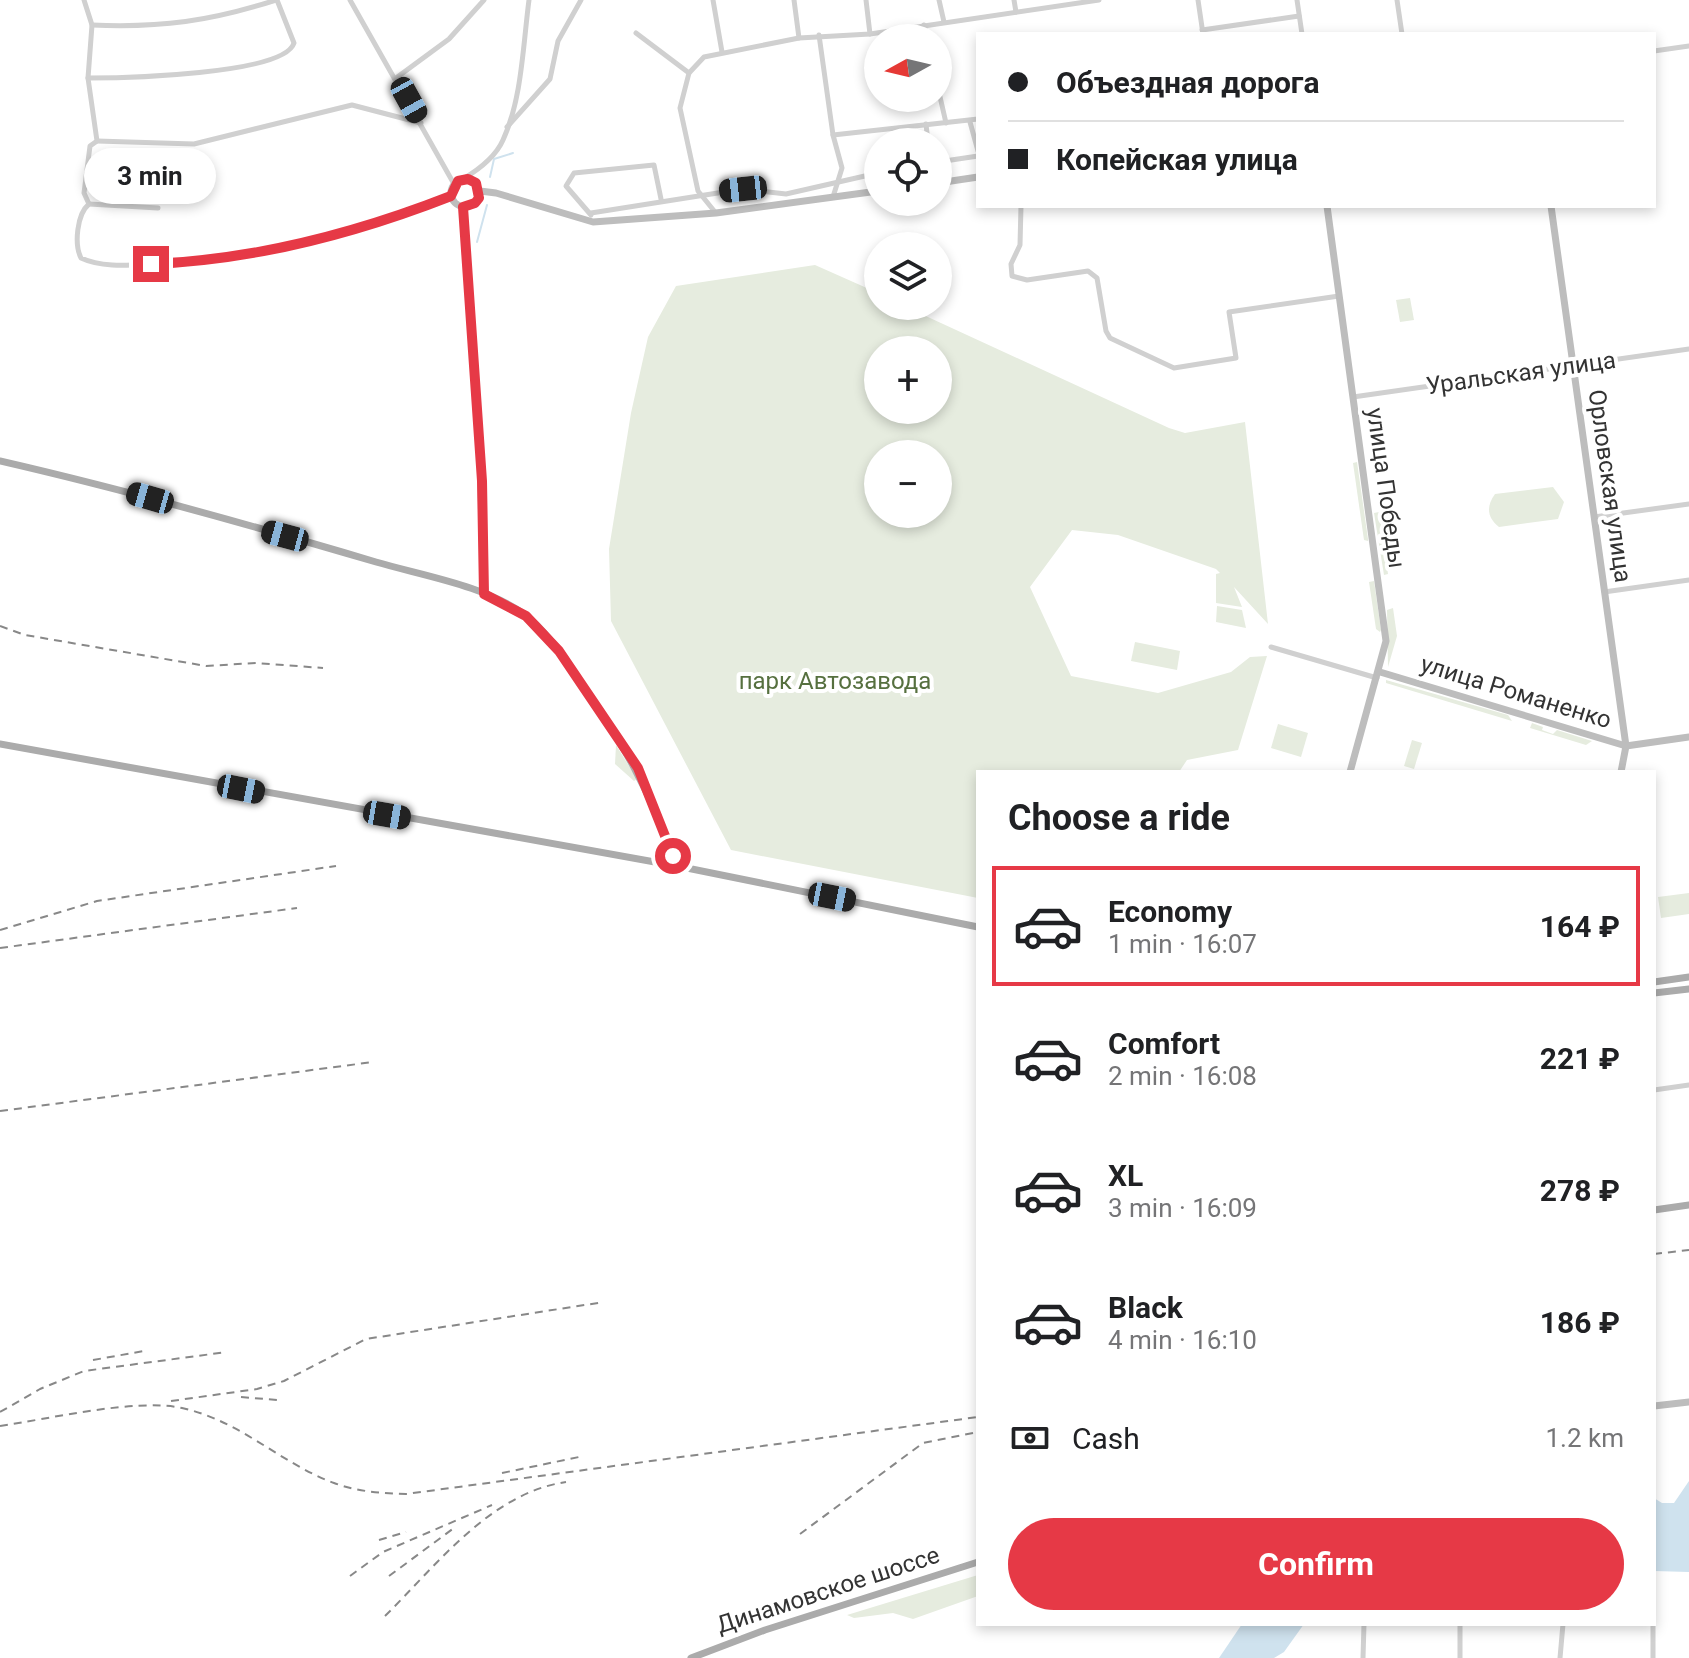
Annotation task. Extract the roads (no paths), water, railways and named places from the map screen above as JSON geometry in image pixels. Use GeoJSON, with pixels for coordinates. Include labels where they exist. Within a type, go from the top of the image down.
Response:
{"type":"FeatureCollection","features":[{"type":"Feature","properties":{"kind":"main road"},"geometry":{"type":"LineString","coordinates":[[0,461],[124,491],[484,594],[526,616],[559,651],[638,768],[677,866]]}},
{"type":"Feature","properties":{"kind":"main road"},"geometry":{"type":"LineString","coordinates":[[0,744],[677,866],[976,927]]}},
{"type":"Feature","properties":{"kind":"main road"},"geometry":{"type":"LineString","coordinates":[[1656,982],[1689,977]]}},
{"type":"Feature","properties":{"kind":"main road"},"geometry":{"type":"LineString","coordinates":[[1656,993],[1689,989]]}},
{"type":"Feature","properties":{"kind":"main road"},"geometry":{"type":"LineString","coordinates":[[1656,1210],[1689,1205]]}},
{"type":"Feature","properties":{"kind":"main road","name":"Динамовское шоссе"},"geometry":{"type":"LineString","coordinates":[[691,1658],[750,1635],[976,1563]]}},
{"type":"Feature","properties":{"kind":"street"},"geometry":{"type":"LineString","coordinates":[[84,0],[92,25],[88,78],[97,141]]}},
{"type":"Feature","properties":{"kind":"street"},"geometry":{"type":"LineString","coordinates":[[88,78],[152,79],[240,67],[285,53],[294,43],[277,0],[191,23],[143,27],[92,25]]}},
{"type":"Feature","properties":{"kind":"street"},"geometry":{"type":"LineString","coordinates":[[350,0],[454,184],[451,196]]}},
{"type":"Feature","properties":{"kind":"street"},"geometry":{"type":"LineString","coordinates":[[396,78],[449,39],[484,0]]}},
{"type":"Feature","properties":{"kind":"street"},"geometry":{"type":"LineString","coordinates":[[454,184],[489,158],[503,142],[529,0]]}},
{"type":"Feature","properties":{"kind":"street"},"geometry":{"type":"LineString","coordinates":[[507,127],[522,114],[550,79],[558,41],[581,0]]}},
{"type":"Feature","properties":{"kind":"street"},"geometry":{"type":"LineString","coordinates":[[713,0],[722,52]]}},
{"type":"Feature","properties":{"kind":"street"},"geometry":{"type":"LineString","coordinates":[[794,0],[799,38]]}},
{"type":"Feature","properties":{"kind":"street"},"geometry":{"type":"LineString","coordinates":[[866,0],[869,24]]}},
{"type":"Feature","properties":{"kind":"street"},"geometry":{"type":"LineString","coordinates":[[939,0],[944,22]]}},
{"type":"Feature","properties":{"kind":"street"},"geometry":{"type":"LineString","coordinates":[[1014,0],[1016,12]]}},
{"type":"Feature","properties":{"kind":"street"},"geometry":{"type":"LineString","coordinates":[[931,24],[1099,0]]}},
{"type":"Feature","properties":{"kind":"street"},"geometry":{"type":"LineString","coordinates":[[1198,0],[1203,32],[1299,16]]}},
{"type":"Feature","properties":{"kind":"street"},"geometry":{"type":"LineString","coordinates":[[1297,0],[1302,32]]}},
{"type":"Feature","properties":{"kind":"street"},"geometry":{"type":"LineString","coordinates":[[1397,0],[1402,32]]}},
{"type":"Feature","properties":{"kind":"street"},"geometry":{"type":"LineString","coordinates":[[636,33],[689,73]]}},
{"type":"Feature","properties":{"kind":"street"},"geometry":{"type":"LineString","coordinates":[[716,213],[698,191],[680,108],[689,73],[704,57],[722,52],[819,35],[864,34]]}},
{"type":"Feature","properties":{"kind":"street"},"geometry":{"type":"LineString","coordinates":[[819,35],[833,135],[842,168],[841,180],[833,198]]}},
{"type":"Feature","properties":{"kind":"street"},"geometry":{"type":"LineString","coordinates":[[1656,51],[1689,46]]}},
{"type":"Feature","properties":{"kind":"street"},"geometry":{"type":"LineString","coordinates":[[89,204],[84,193],[90,146],[97,141],[194,144],[352,105],[421,123]]}},
{"type":"Feature","properties":{"kind":"street"},"geometry":{"type":"LineString","coordinates":[[943,112],[946,123]]}},
{"type":"Feature","properties":{"kind":"street"},"geometry":{"type":"LineString","coordinates":[[833,135],[976,120]]}},
{"type":"Feature","properties":{"kind":"street"},"geometry":{"type":"LineString","coordinates":[[970,122],[976,146]]}},
{"type":"Feature","properties":{"kind":"street"},"geometry":{"type":"LineString","coordinates":[[926,124],[926,128]]}},
{"type":"Feature","properties":{"kind":"street"},"geometry":{"type":"LineString","coordinates":[[952,159],[976,154]]}},
{"type":"Feature","properties":{"kind":"street"},"geometry":{"type":"LineString","coordinates":[[661,199],[654,165],[574,173],[566,186],[592,216],[661,199],[743,189],[786,194],[864,176]]}},
{"type":"Feature","properties":{"kind":"street"},"geometry":{"type":"LineString","coordinates":[[952,181],[976,177]]}},
{"type":"Feature","properties":{"kind":"street"},"geometry":{"type":"LineString","coordinates":[[463,179],[472,180],[480,191],[593,222],[716,213],[864,193]]}},
{"type":"Feature","properties":{"kind":"street"},"geometry":{"type":"LineString","coordinates":[[463,207],[475,203],[480,191]]}},
{"type":"Feature","properties":{"kind":"street"},"geometry":{"type":"LineString","coordinates":[[802,191],[806,202]]}},
{"type":"Feature","properties":{"kind":"street"},"geometry":{"type":"LineString","coordinates":[[89,204],[80,217],[78,251],[87,261],[123,265],[183,263],[268,252],[324,239],[451,196]]}},
{"type":"Feature","properties":{"kind":"street"},"geometry":{"type":"LineString","coordinates":[[451,196],[463,207],[482,481],[484,594]]}},
{"type":"Feature","properties":{"kind":"street"},"geometry":{"type":"LineString","coordinates":[[89,204],[158,208]]}},
{"type":"Feature","properties":{"kind":"street"},"geometry":{"type":"LineString","coordinates":[[1021,208],[1020,245],[1011,264],[1012,276],[1027,280],[1088,271],[1097,278],[1106,331],[1110,338],[1174,368],[1236,358],[1229,312],[1339,296]]}},
{"type":"Feature","properties":{"kind":"street","name":"улица Победы"},"geometry":{"type":"LineString","coordinates":[[1327,208],[1386,641],[1351,770]]}},
{"type":"Feature","properties":{"kind":"street","name":"Орловская улица"},"geometry":{"type":"LineString","coordinates":[[1551,208],[1626,746],[1621,770]]}},
{"type":"Feature","properties":{"kind":"street","name":"Уральская улица"},"geometry":{"type":"LineString","coordinates":[[1353,397],[1689,349]]}},
{"type":"Feature","properties":{"kind":"street"},"geometry":{"type":"LineString","coordinates":[[1594,517],[1689,504]]}},
{"type":"Feature","properties":{"kind":"street"},"geometry":{"type":"LineString","coordinates":[[1604,592],[1689,580]]}},
{"type":"Feature","properties":{"kind":"street","name":"улица Романенко"},"geometry":{"type":"LineString","coordinates":[[1271,647],[1626,746],[1689,737]]}},
{"type":"Feature","properties":{"kind":"street"},"geometry":{"type":"LineString","coordinates":[[1656,1090],[1689,1085]]}},
{"type":"Feature","properties":{"kind":"street"},"geometry":{"type":"LineString","coordinates":[[1656,1406],[1689,1402]]}},
{"type":"Feature","properties":{"kind":"street"},"geometry":{"type":"LineString","coordinates":[[1363,1658],[1364,1626]]}},
{"type":"Feature","properties":{"kind":"street"},"geometry":{"type":"LineString","coordinates":[[1460,1626],[1460,1658]]}},
{"type":"Feature","properties":{"kind":"street"},"geometry":{"type":"LineString","coordinates":[[1560,1658],[1563,1626]]}},
{"type":"Feature","properties":{"kind":"street"},"geometry":{"type":"LineString","coordinates":[[1653,1626],[1653,1658]]}},
{"type":"Feature","properties":{"kind":"water"},"geometry":{"type":"Polygon","coordinates":[[[1689,1481],[1689,1572],[1656,1571],[1656,1499],[1662,1503],[1674,1503],[1689,1481]]]}},
{"type":"Feature","properties":{"kind":"water"},"geometry":{"type":"Polygon","coordinates":[[[1241,1626],[1303,1626],[1284,1652],[1274,1658],[1219,1658],[1241,1626]]]}},
{"type":"Feature","properties":{"kind":"waterway"},"geometry":{"type":"LineString","coordinates":[[490,177],[494,159],[513,153]]}},
{"type":"Feature","properties":{"kind":"waterway"},"geometry":{"type":"LineString","coordinates":[[477,242],[487,205]]}},
{"type":"Feature","properties":{"kind":"railway"},"geometry":{"type":"LineString","coordinates":[[0,626],[25,635],[206,666],[256,663],[323,668]]}},
{"type":"Feature","properties":{"kind":"railway"},"geometry":{"type":"LineString","coordinates":[[0,930],[97,901],[336,866]]}},
{"type":"Feature","properties":{"kind":"railway"},"geometry":{"type":"LineString","coordinates":[[0,948],[297,908]]}},
{"type":"Feature","properties":{"kind":"railway"},"geometry":{"type":"LineString","coordinates":[[0,1111],[373,1062]]}},
{"type":"Feature","properties":{"kind":"railway"},"geometry":{"type":"LineString","coordinates":[[1656,1254],[1689,1250]]}},
{"type":"Feature","properties":{"kind":"railway"},"geometry":{"type":"LineString","coordinates":[[171,1401],[257,1389],[284,1381],[366,1339],[604,1302]]}},
{"type":"Feature","properties":{"kind":"railway"},"geometry":{"type":"LineString","coordinates":[[93,1360],[144,1351]]}},
{"type":"Feature","properties":{"kind":"railway"},"geometry":{"type":"LineString","coordinates":[[0,1412],[40,1389],[84,1371],[227,1352]]}},
{"type":"Feature","properties":{"kind":"railway"},"geometry":{"type":"LineString","coordinates":[[241,1397],[277,1400]]}},
{"type":"Feature","properties":{"kind":"railway"},"geometry":{"type":"LineString","coordinates":[[0,1426],[117,1407],[182,1408],[223,1422],[314,1475],[334,1483],[361,1490],[406,1494],[976,1417]]}},
{"type":"Feature","properties":{"kind":"railway"},"geometry":{"type":"LineString","coordinates":[[800,1534],[923,1443],[976,1432]]}},
{"type":"Feature","properties":{"kind":"railway"},"geometry":{"type":"LineString","coordinates":[[502,1473],[579,1457]]}},
{"type":"Feature","properties":{"kind":"railway"},"geometry":{"type":"LineString","coordinates":[[385,1616],[466,1534],[489,1516],[538,1489],[566,1482]]}},
{"type":"Feature","properties":{"kind":"railway"},"geometry":{"type":"LineString","coordinates":[[350,1576],[383,1552],[492,1505]]}},
{"type":"Feature","properties":{"kind":"railway"},"geometry":{"type":"LineString","coordinates":[[389,1576],[454,1528]]}},
{"type":"Feature","properties":{"kind":"railway"},"geometry":{"type":"LineString","coordinates":[[379,1540],[406,1532]]}},
{"type":"Feature","properties":{"kind":"park label","name":"парк Автозавода"},"geometry":{"type":"Point","coordinates":[835,681]}}]}
